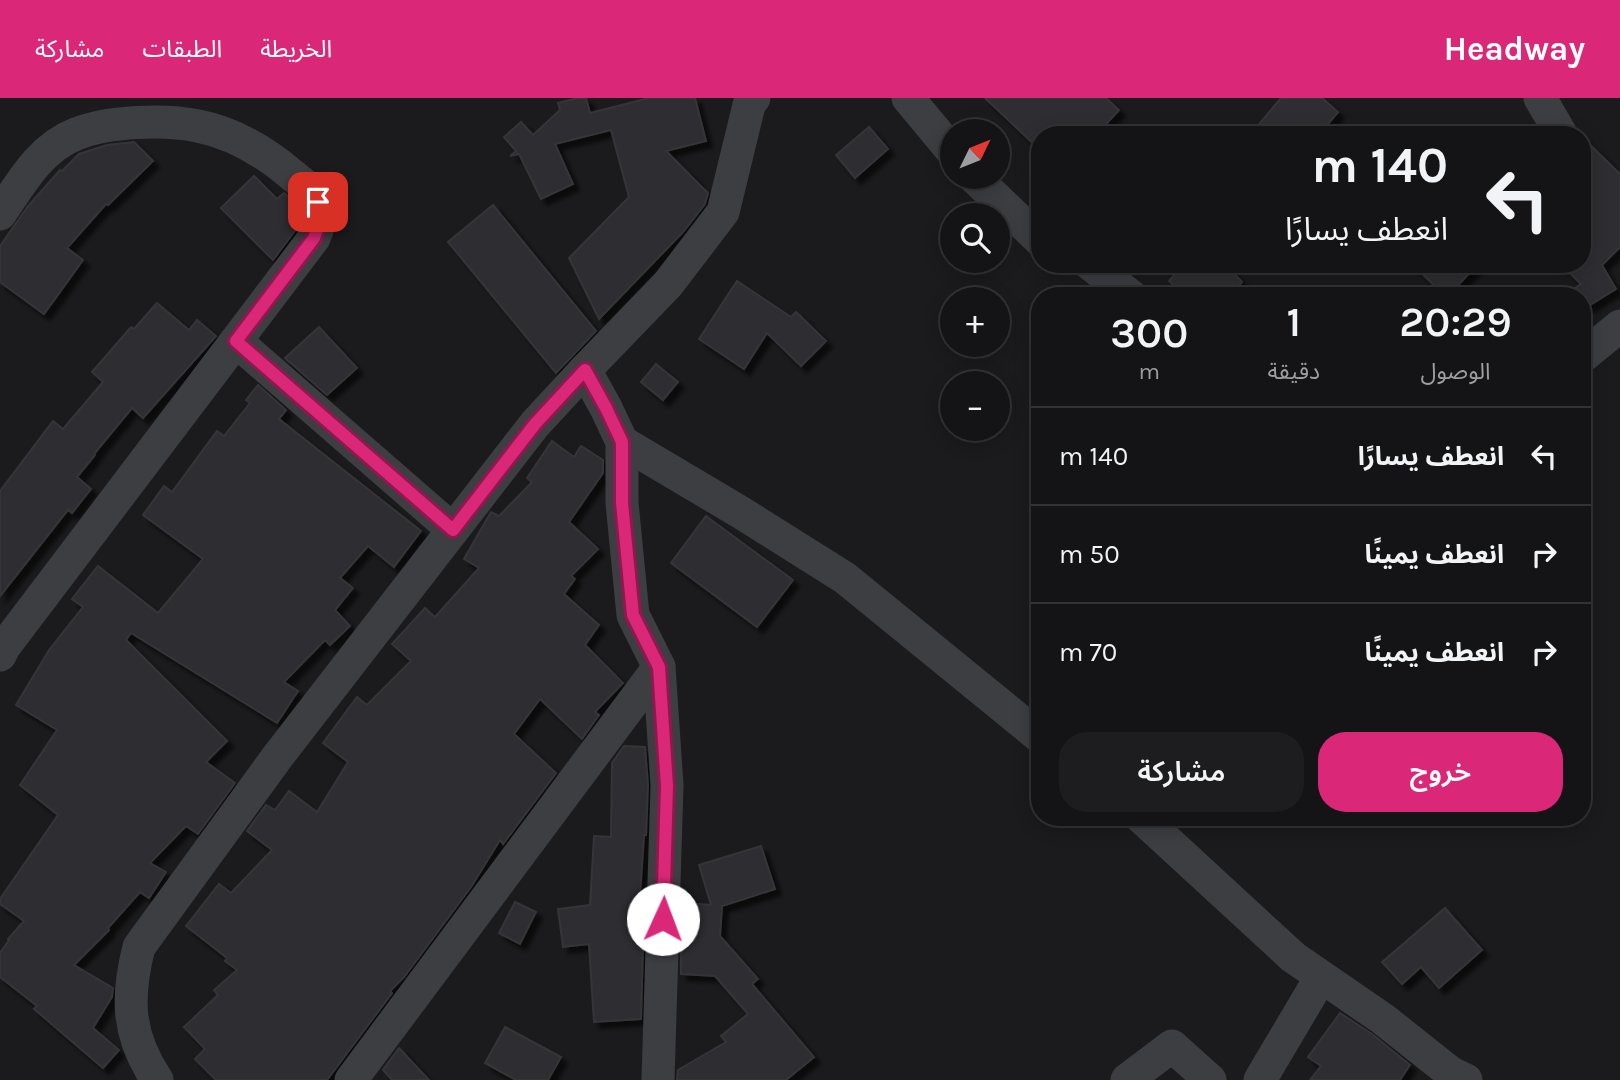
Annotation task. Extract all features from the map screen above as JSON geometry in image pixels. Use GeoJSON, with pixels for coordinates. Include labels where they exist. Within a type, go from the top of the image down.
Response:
{"type":"FeatureCollection","features":[{"type":"Feature","properties":{"kind":"street"},"geometry":{"type":"LineString","coordinates":[[146,1075],[130,1007],[131,977],[139,947],[278,756],[535,424],[668,284],[723,212],[749,105],[754,98]]}},
{"type":"Feature","properties":{"kind":"street"},"geometry":{"type":"LineString","coordinates":[[908,98],[940,136]]}},
{"type":"Feature","properties":{"kind":"street"},"geometry":{"type":"LineString","coordinates":[[1540,98],[1556,126]]}},
{"type":"Feature","properties":{"kind":"street"},"geometry":{"type":"LineString","coordinates":[[0,214],[38,160],[55,145],[75,134],[97,127],[160,121],[199,126],[237,138],[272,157],[308,187],[318,202],[320,212],[314,238],[0,655]]}},
{"type":"Feature","properties":{"kind":"street"},"geometry":{"type":"LineString","coordinates":[[987,189],[1031,231]]}},
{"type":"Feature","properties":{"kind":"street"},"geometry":{"type":"LineString","coordinates":[[1101,273],[1119,287]]}},
{"type":"Feature","properties":{"kind":"street"},"geometry":{"type":"LineString","coordinates":[[1591,350],[1620,326]]}},
{"type":"Feature","properties":{"kind":"street"},"geometry":{"type":"LineString","coordinates":[[236,341],[453,530]]}},
{"type":"Feature","properties":{"kind":"street"},"geometry":{"type":"LineString","coordinates":[[585,370],[622,442],[622,503],[633,615],[659,667],[667,786],[657,1080]]}},
{"type":"Feature","properties":{"kind":"street"},"geometry":{"type":"LineString","coordinates":[[622,442],[845,578],[1031,730]]}},
{"type":"Feature","properties":{"kind":"street"},"geometry":{"type":"LineString","coordinates":[[351,1080],[659,667]]}},
{"type":"Feature","properties":{"kind":"street"},"geometry":{"type":"LineString","coordinates":[[1151,826],[1293,957],[1382,1019],[1451,1073],[1466,1080]]}},
{"type":"Feature","properties":{"kind":"street"},"geometry":{"type":"LineString","coordinates":[[1260,1080],[1321,977]]}},
{"type":"Feature","properties":{"kind":"street"},"geometry":{"type":"LineString","coordinates":[[1127,1080],[1172,1046],[1210,1080]]}},
{"type":"Feature","properties":{"kind":"building"},"geometry":{"type":"Polygon","coordinates":[[[586,98],[590,113],[649,98],[695,98],[706,141],[666,151],[708,193],[705,204],[683,232],[599,319],[569,258],[629,197],[611,130],[555,144],[573,184],[541,199],[519,154],[510,156],[516,151],[504,137],[521,122],[533,135],[560,110],[558,103],[586,98]]]}},
{"type":"Feature","properties":{"kind":"building"},"geometry":{"type":"Polygon","coordinates":[[[985,98],[1106,98],[1119,110],[1104,126],[1031,126],[1031,141],[985,98]]]}},
{"type":"Feature","properties":{"kind":"building"},"geometry":{"type":"Polygon","coordinates":[[[1281,98],[1322,98],[1338,112],[1326,126],[1258,126],[1281,98]]]}},
{"type":"Feature","properties":{"kind":"building"},"geometry":{"type":"Polygon","coordinates":[[[869,127],[888,149],[855,178],[836,155],[869,127]]]}},
{"type":"Feature","properties":{"kind":"building"},"geometry":{"type":"Polygon","coordinates":[[[134,142],[153,161],[106,204],[67,248],[83,260],[44,314],[0,282],[0,246],[28,206],[60,170],[79,154],[107,145],[134,142]]]}},
{"type":"Feature","properties":{"kind":"building"},"geometry":{"type":"Polygon","coordinates":[[[1591,146],[1620,174],[1620,247],[1602,265],[1616,289],[1591,305],[1591,287],[1576,287],[1581,284],[1570,273],[1591,273],[1591,146]]]}},
{"type":"Feature","properties":{"kind":"building"},"geometry":{"type":"Polygon","coordinates":[[[254,176],[277,199],[284,193],[296,203],[300,211],[297,228],[273,260],[221,208],[254,176]]]}},
{"type":"Feature","properties":{"kind":"building"},"geometry":{"type":"Polygon","coordinates":[[[493,205],[596,331],[556,373],[448,242],[493,205]]]}},
{"type":"Feature","properties":{"kind":"building"},"geometry":{"type":"Polygon","coordinates":[[[1176,273],[1234,273],[1242,282],[1237,287],[1175,287],[1169,281],[1176,273]]]}},
{"type":"Feature","properties":{"kind":"building"},"geometry":{"type":"Polygon","coordinates":[[[1421,273],[1470,273],[1456,287],[1436,287],[1421,273]]]}},
{"type":"Feature","properties":{"kind":"building"},"geometry":{"type":"Polygon","coordinates":[[[737,281],[791,317],[796,312],[826,341],[801,366],[767,333],[744,369],[699,339],[737,281]]]}},
{"type":"Feature","properties":{"kind":"building"},"geometry":{"type":"Polygon","coordinates":[[[157,303],[189,330],[197,320],[216,336],[143,418],[132,408],[77,477],[91,489],[72,513],[68,510],[0,596],[0,491],[53,421],[63,429],[103,382],[92,372],[131,327],[134,329],[157,303]]]}},
{"type":"Feature","properties":{"kind":"building"},"geometry":{"type":"Polygon","coordinates":[[[319,327],[357,368],[327,395],[285,358],[319,327]]]}},
{"type":"Feature","properties":{"kind":"building"},"geometry":{"type":"Polygon","coordinates":[[[656,364],[678,382],[663,400],[641,382],[656,364]]]}},
{"type":"Feature","properties":{"kind":"building"},"geometry":{"type":"Polygon","coordinates":[[[258,385],[286,410],[279,419],[421,531],[394,567],[368,546],[340,578],[353,588],[335,610],[350,626],[330,645],[325,640],[284,682],[298,691],[277,723],[131,633],[126,640],[227,741],[206,762],[235,783],[198,834],[186,826],[150,863],[166,872],[149,898],[140,892],[109,930],[74,965],[113,988],[112,997],[93,1028],[119,1050],[103,1068],[34,1009],[37,1006],[0,977],[0,953],[24,921],[0,904],[0,899],[58,815],[20,785],[57,730],[16,705],[49,650],[83,607],[72,599],[98,566],[158,613],[203,559],[143,515],[164,486],[172,492],[217,431],[224,436],[250,403],[246,400],[258,385]]]}},
{"type":"Feature","properties":{"kind":"building"},"geometry":{"type":"Polygon","coordinates":[[[552,441],[574,457],[581,446],[603,460],[603,473],[569,522],[598,549],[571,576],[575,579],[564,594],[599,625],[585,645],[623,683],[595,712],[599,715],[582,739],[540,699],[514,734],[556,773],[503,844],[500,840],[471,887],[404,977],[390,991],[392,993],[327,1080],[216,1080],[195,1059],[205,1049],[184,1027],[218,995],[214,990],[237,970],[225,961],[227,958],[186,926],[219,884],[231,893],[272,850],[247,831],[266,805],[275,810],[289,791],[317,812],[348,762],[323,743],[357,697],[367,705],[411,661],[392,644],[425,608],[435,617],[479,568],[464,559],[491,512],[499,516],[532,482],[527,478],[552,441]]]}},
{"type":"Feature","properties":{"kind":"building"},"geometry":{"type":"Polygon","coordinates":[[[706,516],[793,580],[757,627],[671,563],[706,516]]]}},
{"type":"Feature","properties":{"kind":"building"},"geometry":{"type":"Polygon","coordinates":[[[624,746],[645,747],[648,785],[639,910],[643,943],[641,1019],[594,1022],[589,944],[563,947],[558,909],[590,905],[594,836],[611,837],[612,763],[624,746]]]}},
{"type":"Feature","properties":{"kind":"building"},"geometry":{"type":"Polygon","coordinates":[[[761,846],[775,889],[722,906],[720,936],[758,979],[752,984],[814,1057],[786,1080],[677,1080],[678,1070],[726,1042],[721,1036],[748,1014],[715,976],[681,974],[681,945],[685,945],[687,903],[711,905],[699,865],[761,846]]]}},
{"type":"Feature","properties":{"kind":"building"},"geometry":{"type":"Polygon","coordinates":[[[515,902],[536,912],[520,944],[499,933],[515,902]]]}},
{"type":"Feature","properties":{"kind":"building"},"geometry":{"type":"Polygon","coordinates":[[[1445,908],[1482,950],[1439,988],[1421,967],[1402,984],[1382,962],[1445,908]]]}},
{"type":"Feature","properties":{"kind":"building"},"geometry":{"type":"Polygon","coordinates":[[[1340,1013],[1372,1034],[1410,1065],[1400,1080],[1310,1080],[1321,1066],[1308,1057],[1340,1013]]]}},
{"type":"Feature","properties":{"kind":"building"},"geometry":{"type":"Polygon","coordinates":[[[505,1027],[561,1057],[548,1080],[516,1080],[485,1063],[505,1027]]]}},
{"type":"Feature","properties":{"kind":"building"},"geometry":{"type":"Polygon","coordinates":[[[399,1048],[429,1080],[392,1080],[383,1070],[399,1048]]]}},
{"type":"Feature","properties":{"kind":"route"},"geometry":{"type":"LineString","coordinates":[[318,202],[320,221],[314,238],[236,341],[453,530],[535,424],[585,370],[606,408],[622,442],[622,503],[633,615],[659,667],[667,786],[663,919]]}}]}
